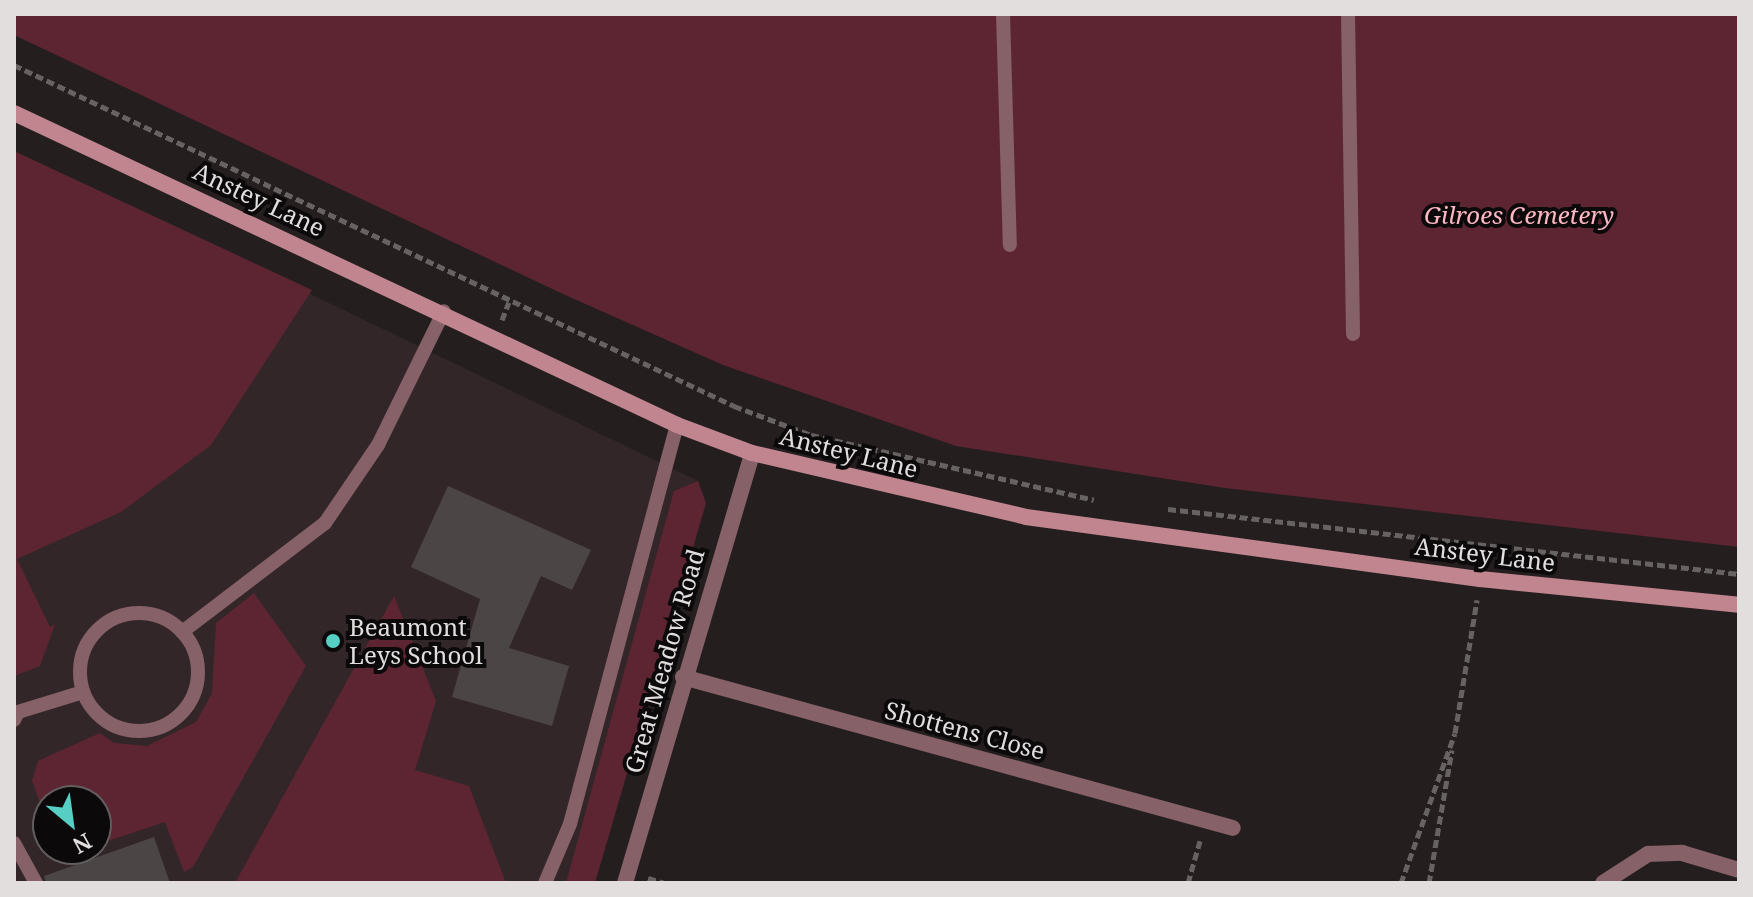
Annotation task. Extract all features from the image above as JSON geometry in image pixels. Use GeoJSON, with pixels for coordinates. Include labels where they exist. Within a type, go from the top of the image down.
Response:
{"type":"FeatureCollection","features":[{"type":"Feature","properties":{"kind":"main road","name":"Anstey Lane"},"geometry":{"type":"LineString","coordinates":[[14,113],[444,311],[677,425],[752,453],[1026,517],[1480,579],[1739,605]]}},
{"type":"Feature","properties":{"kind":"street","name":"Great Meadow Road"},"geometry":{"type":"LineString","coordinates":[[625,883],[683,677],[752,453]]}},
{"type":"Feature","properties":{"kind":"street","name":"Shottens Close"},"geometry":{"type":"LineString","coordinates":[[683,677],[1233,828]]}},
{"type":"Feature","properties":{"kind":"street"},"geometry":{"type":"LineString","coordinates":[[1603,883],[1648,854],[1682,853],[1739,870]]}},
{"type":"Feature","properties":{"kind":"lane"},"geometry":{"type":"LineString","coordinates":[[1003,14],[1010,245]]}},
{"type":"Feature","properties":{"kind":"lane"},"geometry":{"type":"LineString","coordinates":[[1348,14],[1353,334]]}},
{"type":"Feature","properties":{"kind":"lane"},"geometry":{"type":"LineString","coordinates":[[182,632],[325,523],[378,445],[444,311]]}},
{"type":"Feature","properties":{"kind":"lane"},"geometry":{"type":"LineString","coordinates":[[545,883],[570,824],[677,425]]}},
{"type":"Feature","properties":{"kind":"lane"},"geometry":{"type":"LineString","coordinates":[[156,615],[182,632],[199,675],[195,694],[170,723],[134,732],[115,728],[83,692],[86,644],[116,617],[156,615]]}},
{"type":"Feature","properties":{"kind":"lane"},"geometry":{"type":"LineString","coordinates":[[14,720],[18,712],[83,692]]}},
{"type":"Feature","properties":{"kind":"lane"},"geometry":{"type":"LineString","coordinates":[[14,843],[36,883]]}},
{"type":"Feature","properties":{"kind":"path"},"geometry":{"type":"LineString","coordinates":[[14,65],[734,406],[811,435],[1106,502]]}},
{"type":"Feature","properties":{"kind":"path"},"geometry":{"type":"LineString","coordinates":[[1154,508],[1739,574]]}},
{"type":"Feature","properties":{"kind":"path"},"geometry":{"type":"LineString","coordinates":[[1429,883],[1480,579]]}},
{"type":"Feature","properties":{"kind":"path"},"geometry":{"type":"LineString","coordinates":[[1404,882],[1455,733]]}},
{"type":"Feature","properties":{"kind":"path"},"geometry":{"type":"LineString","coordinates":[[1188,883],[1204,820]]}},
{"type":"Feature","properties":{"kind":"shaded area","name":"Beaumont Leys School"},"geometry":{"type":"Polygon","coordinates":[[[14,151],[698,481],[582,883],[14,883],[14,151]]]}},
{"type":"Feature","properties":{"kind":"green space","name":"Gilroes Cemetery"},"geometry":{"type":"Polygon","coordinates":[[[14,14],[1739,14],[1739,547],[1225,488],[956,446],[723,365],[563,294],[14,35],[14,14]]]}},
{"type":"Feature","properties":{"kind":"green space"},"geometry":{"type":"Polygon","coordinates":[[[14,151],[312,290],[211,445],[121,512],[17,559],[50,627],[55,624],[40,666],[14,676],[14,151]]]}},
{"type":"Feature","properties":{"kind":"green space"},"geometry":{"type":"Polygon","coordinates":[[[698,481],[706,503],[595,883],[566,883],[674,491],[698,481]]]}},
{"type":"Feature","properties":{"kind":"green space"},"geometry":{"type":"Polygon","coordinates":[[[254,593],[306,666],[193,867],[184,872],[165,822],[112,840],[112,785],[33,785],[32,781],[38,761],[100,733],[114,743],[147,746],[196,722],[212,693],[216,623],[254,593]]]}},
{"type":"Feature","properties":{"kind":"green space"},"geometry":{"type":"Polygon","coordinates":[[[394,596],[436,701],[415,770],[469,786],[506,883],[235,883],[394,596]]]}},
{"type":"Feature","properties":{"kind":"building"},"geometry":{"type":"Polygon","coordinates":[[[448,486],[591,550],[572,590],[541,576],[509,648],[569,666],[552,726],[452,697],[480,599],[411,567],[448,486]]]}},
{"type":"Feature","properties":{"kind":"building"},"geometry":{"type":"Polygon","coordinates":[[[154,837],[170,883],[46,883],[44,876],[75,865],[112,865],[112,852],[154,837]]]}},
{"type":"Feature","properties":{"kind":"place","name":"Beaumont Leys School"},"geometry":{"type":"Point","coordinates":[333,641]}}]}
